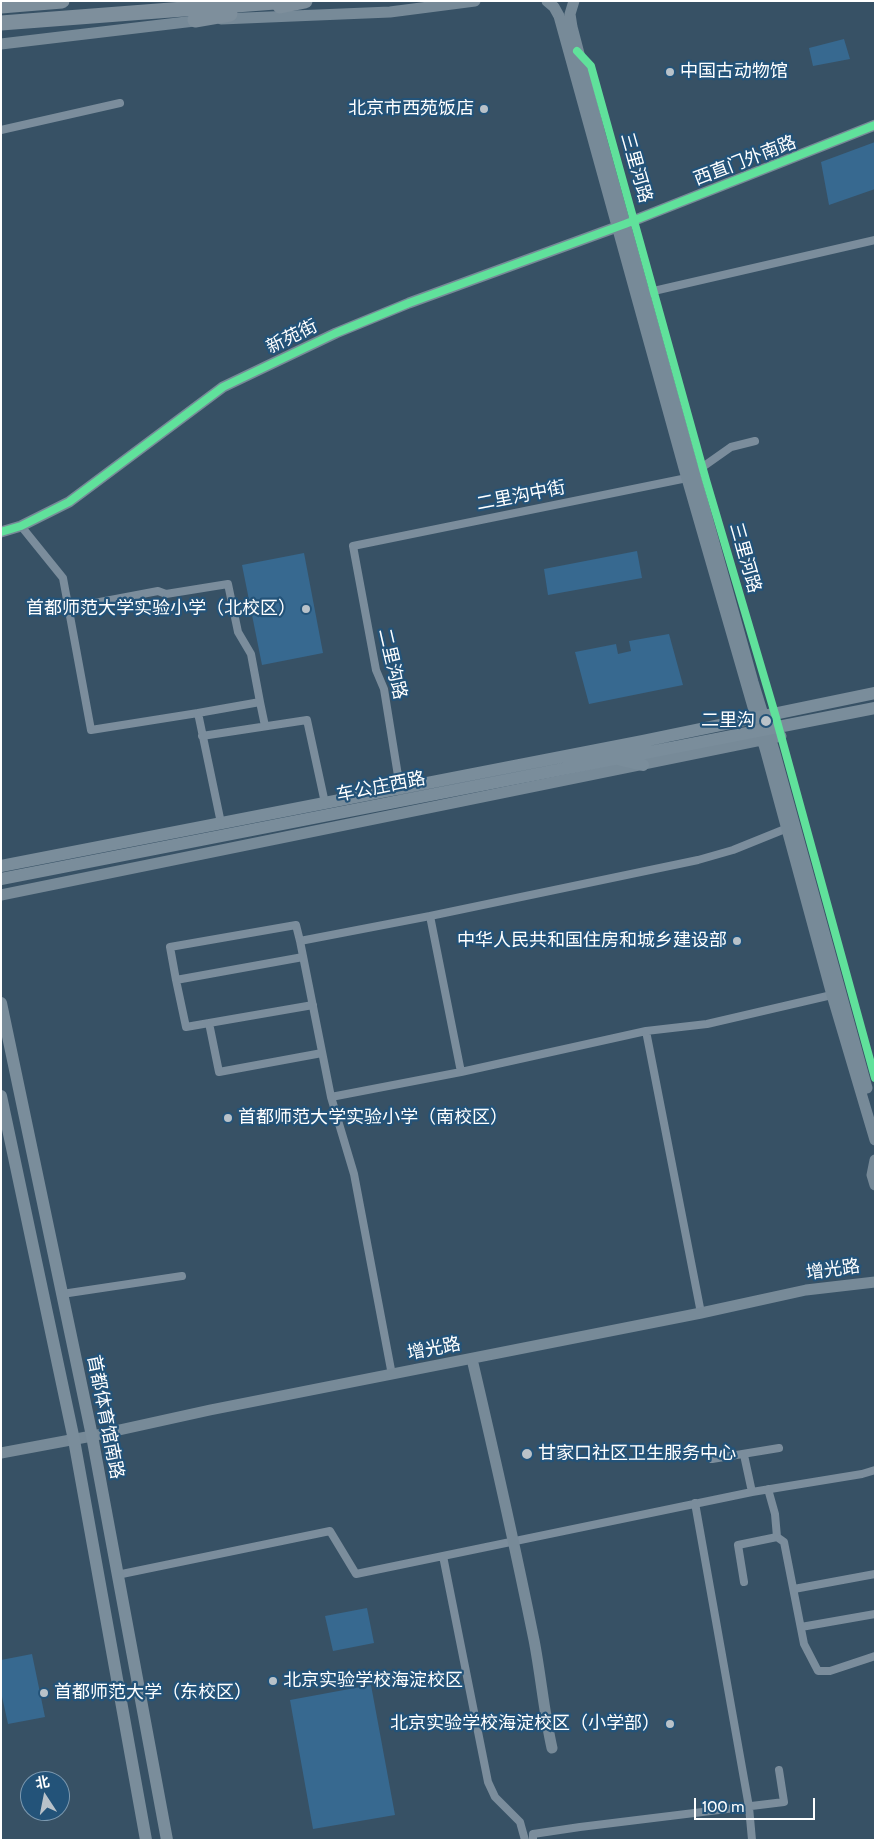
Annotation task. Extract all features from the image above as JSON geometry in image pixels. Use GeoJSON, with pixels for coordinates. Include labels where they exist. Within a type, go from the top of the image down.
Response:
{"type":"FeatureCollection","features":[{"type":"Feature","properties":{"kind":"highway"},"geometry":{"type":"LineString","coordinates":[[1,6],[62,1]]}},
{"type":"Feature","properties":{"kind":"highway"},"geometry":{"type":"LineString","coordinates":[[1,24],[288,1]]}},
{"type":"Feature","properties":{"kind":"highway"},"geometry":{"type":"LineString","coordinates":[[194,20],[305,1]]}},
{"type":"Feature","properties":{"kind":"main road"},"geometry":{"type":"LineString","coordinates":[[765,730],[875,694]]}},
{"type":"Feature","properties":{"kind":"main road"},"geometry":{"type":"LineString","coordinates":[[765,730],[875,708]]}},
{"type":"Feature","properties":{"kind":"main road","name":"车公庄西路"},"geometry":{"type":"LineString","coordinates":[[1,879],[765,730]]}},
{"type":"Feature","properties":{"kind":"main road","name":"车公庄西路"},"geometry":{"type":"LineString","coordinates":[[1,866],[400,788],[765,730]]}},
{"type":"Feature","properties":{"kind":"main road"},"geometry":{"type":"LineString","coordinates":[[616,759],[643,765]]}},
{"type":"Feature","properties":{"kind":"main road","name":"首都体育馆南路"},"geometry":{"type":"LineString","coordinates":[[1,1003],[92,1436],[167,1840]]}},
{"type":"Feature","properties":{"kind":"main road","name":"首都体育馆南路"},"geometry":{"type":"LineString","coordinates":[[1,1096],[74,1440],[146,1840]]}},
{"type":"Feature","properties":{"kind":"street"},"geometry":{"type":"LineString","coordinates":[[1,44],[152,27],[194,20],[402,11],[475,1]]}},
{"type":"Feature","properties":{"kind":"street","name":"三里河路"},"geometry":{"type":"LineString","coordinates":[[547,1],[554,7],[559,16],[621,225],[691,476],[765,730],[832,995],[875,1140]]}},
{"type":"Feature","properties":{"kind":"street","name":"三里河路"},"geometry":{"type":"LineString","coordinates":[[574,1],[570,14],[572,27],[621,225],[645,293],[691,476]]}},
{"type":"Feature","properties":{"kind":"street"},"geometry":{"type":"LineString","coordinates":[[1,130],[120,103]]}},
{"type":"Feature","properties":{"kind":"street","name":"西直门外南路"},"geometry":{"type":"LineString","coordinates":[[621,225],[875,125]]}},
{"type":"Feature","properties":{"kind":"street","name":"新苑街"},"geometry":{"type":"LineString","coordinates":[[1,532],[22,526],[69,502],[223,387],[347,328],[417,300],[621,225]]}},
{"type":"Feature","properties":{"kind":"street"},"geometry":{"type":"LineString","coordinates":[[645,293],[875,240]]}},
{"type":"Feature","properties":{"kind":"street"},"geometry":{"type":"LineString","coordinates":[[691,476],[731,447],[754,441]]}},
{"type":"Feature","properties":{"kind":"street","name":"二里沟中街"},"geometry":{"type":"LineString","coordinates":[[353,546],[691,476]]}},
{"type":"Feature","properties":{"kind":"street"},"geometry":{"type":"LineString","coordinates":[[22,526],[63,578],[91,730],[260,702]]}},
{"type":"Feature","properties":{"kind":"street","name":"二里沟路"},"geometry":{"type":"LineString","coordinates":[[353,546],[376,670],[384,689],[400,788]]}},
{"type":"Feature","properties":{"kind":"street"},"geometry":{"type":"LineString","coordinates":[[68,608],[158,591],[166,594],[228,584],[238,632],[250,654],[265,726]]}},
{"type":"Feature","properties":{"kind":"street"},"geometry":{"type":"LineString","coordinates":[[198,713],[221,823]]}},
{"type":"Feature","properties":{"kind":"street"},"geometry":{"type":"LineString","coordinates":[[202,736],[307,720],[325,803]]}},
{"type":"Feature","properties":{"kind":"street"},"geometry":{"type":"LineString","coordinates":[[1,895],[643,765],[765,730]]}},
{"type":"Feature","properties":{"kind":"street"},"geometry":{"type":"LineString","coordinates":[[300,941],[698,860],[733,850],[790,827]]}},
{"type":"Feature","properties":{"kind":"street"},"geometry":{"type":"LineString","coordinates":[[430,916],[460,1072]]}},
{"type":"Feature","properties":{"kind":"street"},"geometry":{"type":"LineString","coordinates":[[313,1005],[186,1027],[170,947],[296,925],[300,941],[313,1005],[331,1097],[354,1174],[392,1375]]}},
{"type":"Feature","properties":{"kind":"street"},"geometry":{"type":"LineString","coordinates":[[176,980],[303,957]]}},
{"type":"Feature","properties":{"kind":"street"},"geometry":{"type":"LineString","coordinates":[[331,1097],[460,1072],[646,1031],[707,1024],[832,995]]}},
{"type":"Feature","properties":{"kind":"street","name":"三里河路"},"geometry":{"type":"LineString","coordinates":[[832,995],[875,1114]]}},
{"type":"Feature","properties":{"kind":"street"},"geometry":{"type":"LineString","coordinates":[[209,1023],[219,1072],[322,1053]]}},
{"type":"Feature","properties":{"kind":"street"},"geometry":{"type":"LineString","coordinates":[[646,1031],[701,1313]]}},
{"type":"Feature","properties":{"kind":"street"},"geometry":{"type":"LineString","coordinates":[[875,1160],[872,1175],[875,1185]]}},
{"type":"Feature","properties":{"kind":"street"},"geometry":{"type":"LineString","coordinates":[[62,1294],[182,1276]]}},
{"type":"Feature","properties":{"kind":"street","name":"增光路"},"geometry":{"type":"LineString","coordinates":[[1,1453],[74,1440],[210,1410],[701,1313],[806,1290],[875,1282]]}},
{"type":"Feature","properties":{"kind":"street"},"geometry":{"type":"LineString","coordinates":[[472,1359],[514,1540],[536,1652],[552,1748]]}},
{"type":"Feature","properties":{"kind":"street"},"geometry":{"type":"LineString","coordinates":[[712,1460],[779,1448]]}},
{"type":"Feature","properties":{"kind":"street"},"geometry":{"type":"LineString","coordinates":[[744,1454],[752,1492]]}},
{"type":"Feature","properties":{"kind":"street"},"geometry":{"type":"LineString","coordinates":[[117,1575],[330,1531],[356,1574],[752,1492],[862,1474],[875,1470]]}},
{"type":"Feature","properties":{"kind":"street"},"geometry":{"type":"LineString","coordinates":[[768,1489],[778,1537],[784,1542],[804,1644],[818,1671],[830,1671],[875,1656]]}},
{"type":"Feature","properties":{"kind":"street"},"geometry":{"type":"LineString","coordinates":[[695,1504],[749,1807],[752,1840]]}},
{"type":"Feature","properties":{"kind":"street"},"geometry":{"type":"LineString","coordinates":[[744,1582],[738,1545],[778,1537]]}},
{"type":"Feature","properties":{"kind":"street"},"geometry":{"type":"LineString","coordinates":[[442,1556],[488,1782],[495,1797],[520,1822],[525,1840]]}},
{"type":"Feature","properties":{"kind":"street"},"geometry":{"type":"LineString","coordinates":[[794,1588],[875,1574]]}},
{"type":"Feature","properties":{"kind":"street"},"geometry":{"type":"LineString","coordinates":[[801,1627],[875,1614]]}},
{"type":"Feature","properties":{"kind":"street"},"geometry":{"type":"LineString","coordinates":[[533,1840],[533,1834],[580,1826],[784,1802],[779,1770]]}},
{"type":"Feature","properties":{"kind":"shaded area"},"geometry":{"type":"Polygon","coordinates":[[[844,39],[850,59],[813,66],[809,48],[844,39]]]}},
{"type":"Feature","properties":{"kind":"shaded area"},"geometry":{"type":"Polygon","coordinates":[[[875,142],[875,189],[829,205],[821,162],[875,142]]]}},
{"type":"Feature","properties":{"kind":"shaded area"},"geometry":{"type":"Polygon","coordinates":[[[637,551],[642,578],[548,595],[544,569],[637,551]]]}},
{"type":"Feature","properties":{"kind":"shaded area"},"geometry":{"type":"Polygon","coordinates":[[[304,553],[323,653],[262,665],[242,565],[304,553]]]}},
{"type":"Feature","properties":{"kind":"shaded area"},"geometry":{"type":"Polygon","coordinates":[[[669,634],[683,685],[589,704],[575,652],[616,644],[618,654],[631,651],[629,641],[669,634]]]}},
{"type":"Feature","properties":{"kind":"shaded area"},"geometry":{"type":"Polygon","coordinates":[[[367,1608],[374,1643],[333,1651],[325,1616],[367,1608]]]}},
{"type":"Feature","properties":{"kind":"shaded area"},"geometry":{"type":"Polygon","coordinates":[[[32,1654],[45,1717],[8,1724],[1,1692],[1,1660],[32,1654]]]}},
{"type":"Feature","properties":{"kind":"shaded area"},"geometry":{"type":"Polygon","coordinates":[[[371,1685],[395,1815],[313,1829],[290,1700],[371,1685]]]}},
{"type":"Feature","properties":{"kind":"cycle path"},"geometry":{"type":"LineString","coordinates":[[577,51],[591,66],[706,480],[775,714],[875,1078]]}},
{"type":"Feature","properties":{"kind":"cycle path"},"geometry":{"type":"LineString","coordinates":[[1,532],[21,526],[69,502],[223,387],[336,333],[409,303],[625,224],[875,125]]}},
{"type":"Feature","properties":{"kind":"place","name":"中国古动物馆"},"geometry":{"type":"Point","coordinates":[670,72]}},
{"type":"Feature","properties":{"kind":"place","name":"北京市西苑饭店"},"geometry":{"type":"Point","coordinates":[484,109]}},
{"type":"Feature","properties":{"kind":"place","name":"首都师范大学实验小学（北校区）"},"geometry":{"type":"Point","coordinates":[306,609]}},
{"type":"Feature","properties":{"kind":"place","name":"二里沟"},"geometry":{"type":"Point","coordinates":[766,721]}},
{"type":"Feature","properties":{"kind":"place","name":"中华人民共和国住房和城乡建设部"},"geometry":{"type":"Point","coordinates":[737,941]}},
{"type":"Feature","properties":{"kind":"place","name":"首都师范大学实验小学（南校区）"},"geometry":{"type":"Point","coordinates":[228,1118]}},
{"type":"Feature","properties":{"kind":"place","name":"甘家口社区卫生服务中心"},"geometry":{"type":"Point","coordinates":[527,1454]}},
{"type":"Feature","properties":{"kind":"place","name":"北京实验学校海淀校区"},"geometry":{"type":"Point","coordinates":[273,1681]}},
{"type":"Feature","properties":{"kind":"place","name":"首都师范大学（东校区）"},"geometry":{"type":"Point","coordinates":[44,1693]}},
{"type":"Feature","properties":{"kind":"place","name":"北京实验学校海淀校区（小学部）"},"geometry":{"type":"Point","coordinates":[670,1724]}}]}
